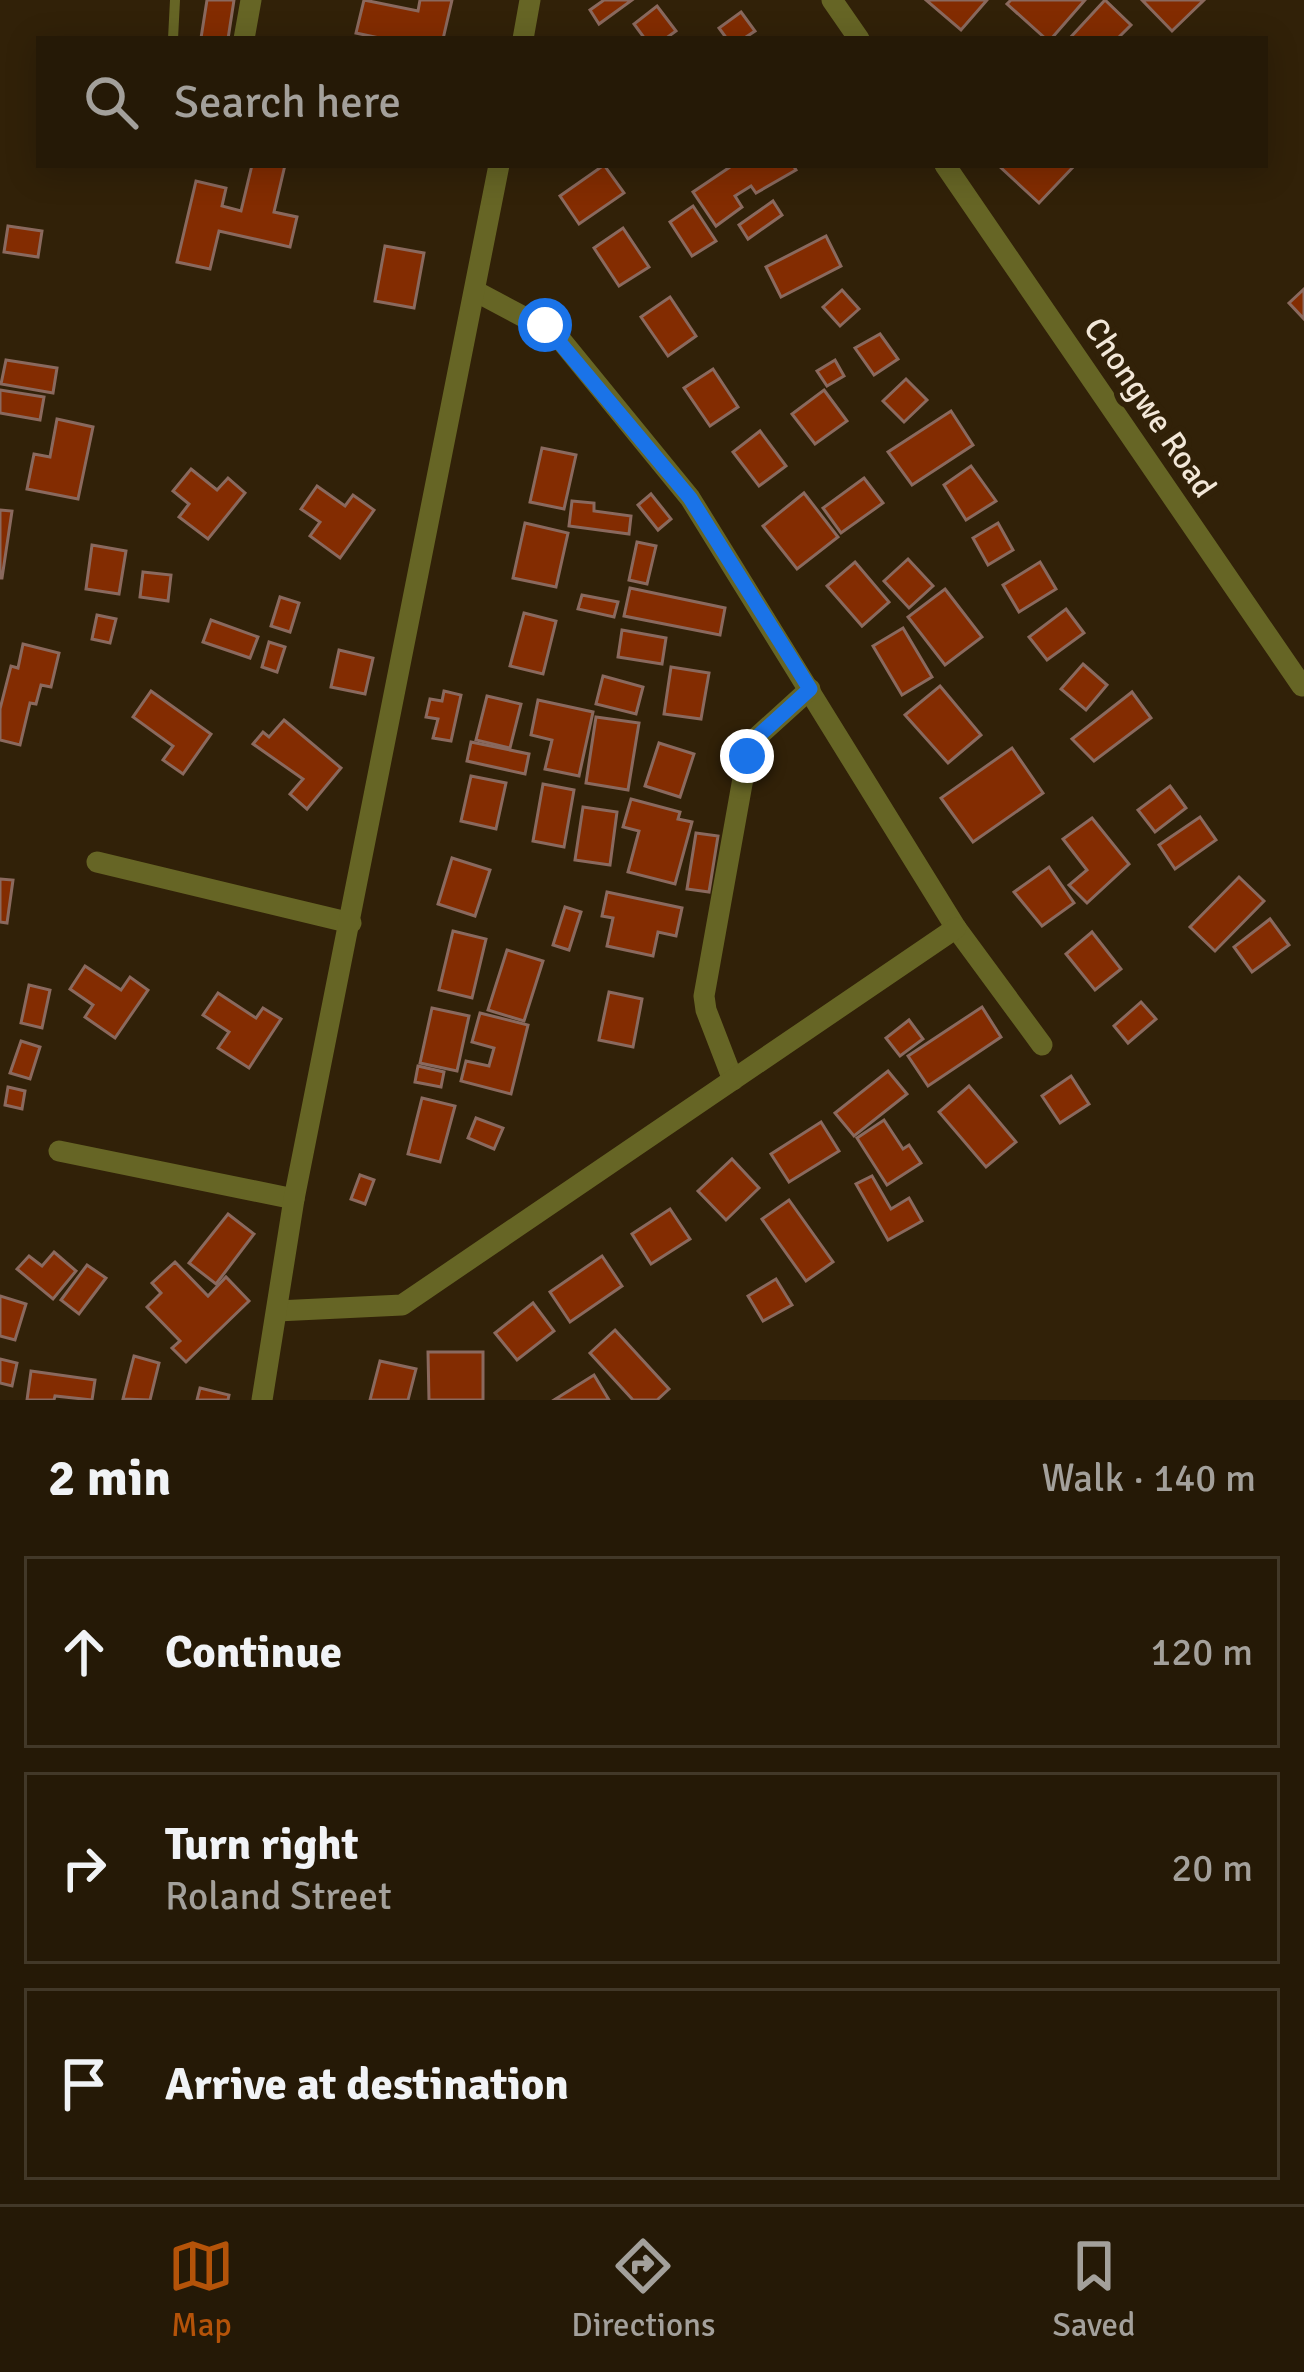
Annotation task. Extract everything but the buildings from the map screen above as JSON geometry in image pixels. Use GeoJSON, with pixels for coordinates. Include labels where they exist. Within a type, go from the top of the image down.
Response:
{"type":"FeatureCollection","features":[{"type":"Feature","properties":{"kind":"street"},"geometry":{"type":"LineString","coordinates":[[245,36],[251,0]]}},
{"type":"Feature","properties":{"kind":"street"},"geometry":{"type":"LineString","coordinates":[[524,36],[530,0]]}},
{"type":"Feature","properties":{"kind":"street"},"geometry":{"type":"LineString","coordinates":[[832,0],[857,36]]}},
{"type":"Feature","properties":{"kind":"street"},"geometry":{"type":"LineString","coordinates":[[262,1400],[294,1198],[498,168]]}},
{"type":"Feature","properties":{"kind":"street","name":"Chongwe Road"},"geometry":{"type":"LineString","coordinates":[[947,168],[1304,686]]}},
{"type":"Feature","properties":{"kind":"street"},"geometry":{"type":"LineString","coordinates":[[476,291],[556,334],[690,498],[956,928],[1042,1045]]}},
{"type":"Feature","properties":{"kind":"street"},"geometry":{"type":"LineString","coordinates":[[734,1080],[704,997],[747,756],[756,738],[810,689]]}},
{"type":"Feature","properties":{"kind":"street"},"geometry":{"type":"LineString","coordinates":[[97,862],[351,923]]}},
{"type":"Feature","properties":{"kind":"street"},"geometry":{"type":"LineString","coordinates":[[278,1311],[402,1305],[956,928]]}},
{"type":"Feature","properties":{"kind":"street"},"geometry":{"type":"LineString","coordinates":[[59,1151],[294,1198]]}},
{"type":"Feature","properties":{"kind":"lane"},"geometry":{"type":"LineString","coordinates":[[173,36],[176,0]]}},
{"type":"Feature","properties":{"kind":"route"},"geometry":{"type":"LineString","coordinates":[[545,325],[690,498],[810,689],[756,738],[747,756]]}}]}
